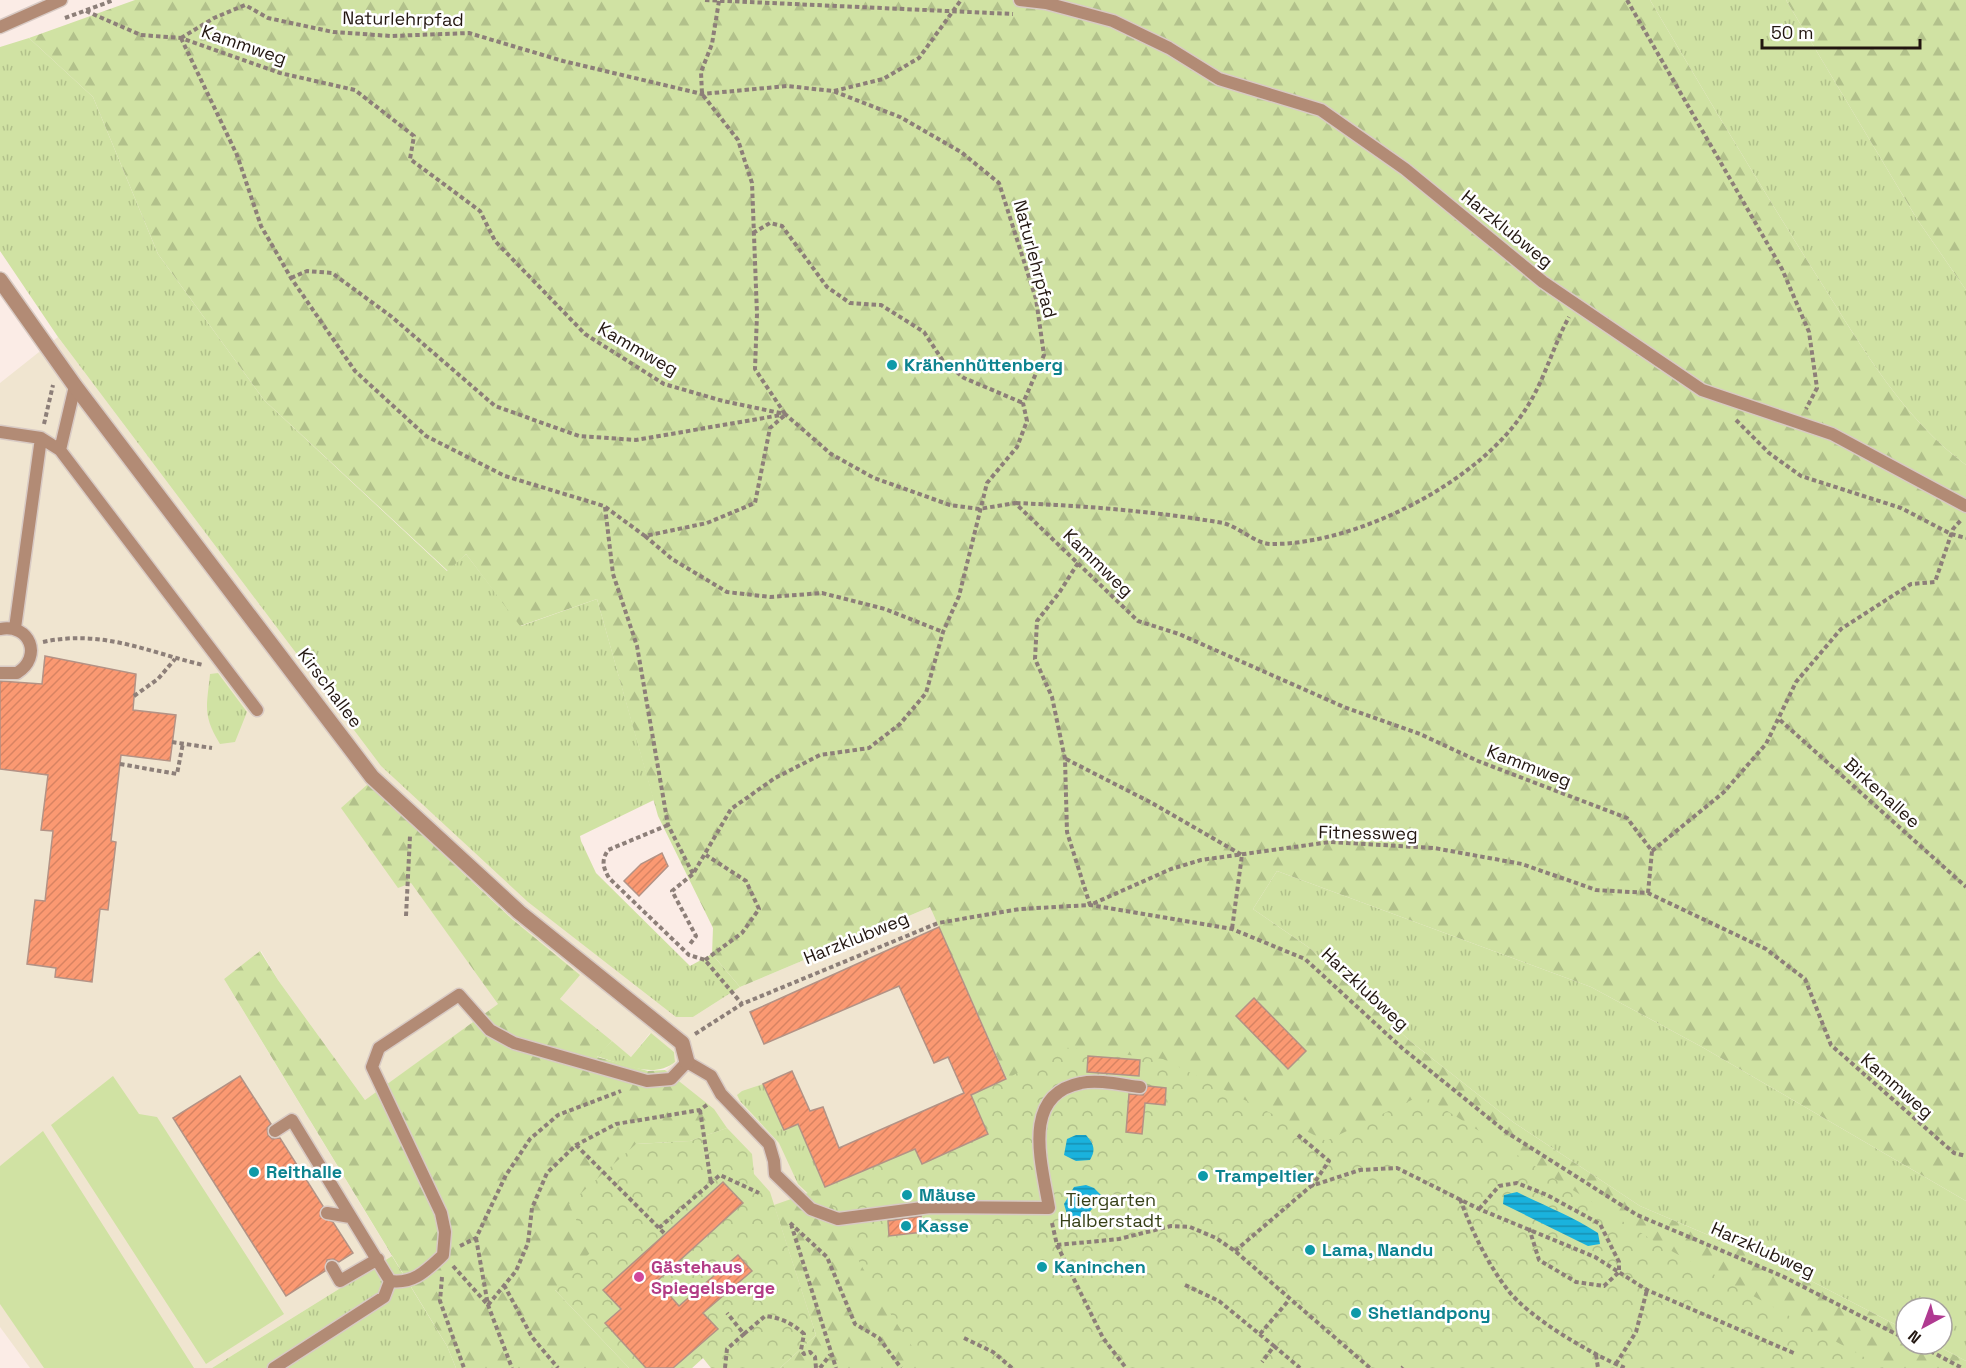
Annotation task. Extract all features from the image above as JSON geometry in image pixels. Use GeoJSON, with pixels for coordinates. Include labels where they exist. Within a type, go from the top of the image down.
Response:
{"type":"FeatureCollection","features":[{"type":"Feature","properties":{"kind":"street","name":"Kirschallee"},"geometry":{"type":"LineString","coordinates":[[0,280],[75,386],[372,777],[519,912],[682,1043]]}},
{"type":"Feature","properties":{"kind":"street"},"geometry":{"type":"LineString","coordinates":[[682,1043],[687,1062]]}},
{"type":"Feature","properties":{"kind":"lane"},"geometry":{"type":"LineString","coordinates":[[0,27],[61,0]]}},
{"type":"Feature","properties":{"kind":"lane","name":"Harzklubweg"},"geometry":{"type":"LineString","coordinates":[[1020,0],[1046,3],[1113,21],[1169,48],[1219,79],[1321,110],[1405,169],[1544,282],[1572,309],[1702,390],[1832,434],[1966,506]]}},
{"type":"Feature","properties":{"kind":"lane"},"geometry":{"type":"LineString","coordinates":[[60,450],[75,386]]}},
{"type":"Feature","properties":{"kind":"lane"},"geometry":{"type":"LineString","coordinates":[[0,432],[40,438],[60,450],[257,710]]}},
{"type":"Feature","properties":{"kind":"lane"},"geometry":{"type":"LineString","coordinates":[[15,628],[40,438]]}},
{"type":"Feature","properties":{"kind":"lane"},"geometry":{"type":"LineString","coordinates":[[0,628],[15,628],[26,635],[32,647],[32,655],[24,669],[13,674],[0,673]]}},
{"type":"Feature","properties":{"kind":"lane"},"geometry":{"type":"LineString","coordinates":[[390,1281],[404,1283],[418,1278],[443,1255],[445,1232],[441,1213],[372,1067],[379,1048],[459,994],[490,1030],[514,1042],[647,1081],[671,1079],[687,1062],[711,1076],[721,1094],[769,1144],[775,1174],[811,1209],[838,1219],[930,1207],[1049,1208],[1039,1125],[1044,1105],[1061,1092],[1081,1082],[1140,1086]]}},
{"type":"Feature","properties":{"kind":"lane"},"geometry":{"type":"LineString","coordinates":[[274,1368],[384,1297],[390,1281],[292,1120],[275,1131]]}},
{"type":"Feature","properties":{"kind":"lane"},"geometry":{"type":"LineString","coordinates":[[327,1213],[350,1217]]}},
{"type":"Feature","properties":{"kind":"lane"},"geometry":{"type":"LineString","coordinates":[[332,1267],[340,1281],[378,1259]]}},
{"type":"Feature","properties":{"kind":"path"},"geometry":{"type":"LineString","coordinates":[[114,0],[86,10],[141,35],[181,38],[237,155],[261,226],[291,278],[355,371],[426,436],[505,476],[604,506],[672,559],[727,592],[770,597],[822,593],[885,609],[943,632]]}},
{"type":"Feature","properties":{"kind":"path"},"geometry":{"type":"LineString","coordinates":[[705,0],[1022,15]]}},
{"type":"Feature","properties":{"kind":"path"},"geometry":{"type":"LineString","coordinates":[[833,91],[883,79],[919,58],[961,0]]}},
{"type":"Feature","properties":{"kind":"path"},"geometry":{"type":"LineString","coordinates":[[1627,0],[1782,269],[1809,332],[1817,388],[1799,423]]}},
{"type":"Feature","properties":{"kind":"path"},"geometry":{"type":"LineString","coordinates":[[719,1],[712,44],[701,72],[702,94],[738,140],[752,183],[752,233],[757,314],[755,369],[785,414]]}},
{"type":"Feature","properties":{"kind":"path","name":"Naturlehrpfad"},"geometry":{"type":"LineString","coordinates":[[181,38],[214,18],[245,5],[268,18],[333,32],[391,36],[468,33],[563,62],[702,94],[788,86],[833,91],[900,117],[961,152],[999,183],[1036,298],[1044,356],[1023,403],[1027,421],[1017,447],[987,483],[959,596],[943,632],[926,693],[900,724],[869,748],[820,755],[775,778],[731,809],[706,855]]}},
{"type":"Feature","properties":{"kind":"path","name":"Kammweg"},"geometry":{"type":"LineString","coordinates":[[181,38],[280,73],[355,90],[414,136],[410,159],[480,211],[495,241],[585,334],[664,384],[723,401],[785,414],[831,454],[874,478],[950,505],[979,509],[1015,503],[1138,621],[1179,634],[1344,707],[1420,734],[1478,761],[1627,818],[1652,851]]}},
{"type":"Feature","properties":{"kind":"path"},"geometry":{"type":"LineString","coordinates":[[752,233],[770,224],[782,226],[827,287],[850,303],[882,305],[924,332],[943,361],[964,378],[1023,403]]}},
{"type":"Feature","properties":{"kind":"path"},"geometry":{"type":"LineString","coordinates":[[291,278],[308,271],[332,273],[392,317],[495,406],[579,436],[636,440],[785,414]]}},
{"type":"Feature","properties":{"kind":"path"},"geometry":{"type":"LineString","coordinates":[[1572,309],[1580,321]]}},
{"type":"Feature","properties":{"kind":"path"},"geometry":{"type":"LineString","coordinates":[[1015,503],[1096,507],[1226,524],[1270,545],[1340,536],[1421,502],[1488,452],[1526,409],[1544,375],[1572,309]]}},
{"type":"Feature","properties":{"kind":"path"},"geometry":{"type":"LineString","coordinates":[[40,438],[58,360]]}},
{"type":"Feature","properties":{"kind":"path"},"geometry":{"type":"LineString","coordinates":[[645,536],[707,523],[754,503],[770,428],[785,414]]}},
{"type":"Feature","properties":{"kind":"path"},"geometry":{"type":"LineString","coordinates":[[1732,417],[1769,453],[1801,476],[1901,508],[1951,534],[1966,538]]}},
{"type":"Feature","properties":{"kind":"path"},"geometry":{"type":"LineString","coordinates":[[604,506],[613,574],[637,646],[668,825],[693,874]]}},
{"type":"Feature","properties":{"kind":"path"},"geometry":{"type":"LineString","coordinates":[[1648,893],[1652,851],[1724,792],[1766,744],[1780,720],[1796,682],[1841,629],[1911,584],[1935,582],[1951,534],[1966,515]]}},
{"type":"Feature","properties":{"kind":"path"},"geometry":{"type":"LineString","coordinates":[[1078,563],[1059,593],[1037,621],[1035,659],[1052,697],[1065,759],[1067,832],[1090,905]]}},
{"type":"Feature","properties":{"kind":"path"},"geometry":{"type":"LineString","coordinates":[[32,647],[45,641],[77,638],[127,642],[203,665]]}},
{"type":"Feature","properties":{"kind":"path"},"geometry":{"type":"LineString","coordinates":[[134,696],[158,679],[175,658]]}},
{"type":"Feature","properties":{"kind":"path","name":"Birkenallee"},"geometry":{"type":"LineString","coordinates":[[1780,720],[1966,887]]}},
{"type":"Feature","properties":{"kind":"path"},"geometry":{"type":"LineString","coordinates":[[172,742],[212,748]]}},
{"type":"Feature","properties":{"kind":"path"},"geometry":{"type":"LineString","coordinates":[[120,764],[177,774],[183,743]]}},
{"type":"Feature","properties":{"kind":"path"},"geometry":{"type":"LineString","coordinates":[[1065,759],[1152,803],[1242,855],[1232,929]]}},
{"type":"Feature","properties":{"kind":"path"},"geometry":{"type":"LineString","coordinates":[[406,916],[411,811]]}},
{"type":"Feature","properties":{"kind":"path"},"geometry":{"type":"LineString","coordinates":[[668,825],[608,850],[603,857],[603,867],[609,878],[689,955],[705,960],[742,1004]]}},
{"type":"Feature","properties":{"kind":"path","name":"Fitnessweg"},"geometry":{"type":"LineString","coordinates":[[1090,905],[1171,868],[1201,860],[1330,842],[1434,848],[1522,864],[1596,890],[1648,893]]}},
{"type":"Feature","properties":{"kind":"path"},"geometry":{"type":"LineString","coordinates":[[690,944],[696,936],[672,891],[693,874],[706,855],[746,881],[759,909],[741,933],[705,960]]}},
{"type":"Feature","properties":{"kind":"path","name":"Kammweg"},"geometry":{"type":"LineString","coordinates":[[1648,893],[1766,949],[1805,979],[1831,1046],[1954,1153],[1966,1156]]}},
{"type":"Feature","properties":{"kind":"path","name":"Harzklubweg"},"geometry":{"type":"LineString","coordinates":[[682,1043],[742,1004],[938,923],[1020,909],[1090,905],[1232,929],[1305,959],[1402,1048],[1506,1132],[1637,1215],[1782,1276],[1894,1333]]}},
{"type":"Feature","properties":{"kind":"path"},"geometry":{"type":"LineString","coordinates":[[512,1368],[488,1305],[476,1238],[506,1175],[530,1139],[558,1115],[647,1081]]}},
{"type":"Feature","properties":{"kind":"path"},"geometry":{"type":"LineString","coordinates":[[488,1305],[516,1271],[528,1243],[532,1208],[547,1173],[576,1145],[616,1124],[700,1110],[721,1094]]}},
{"type":"Feature","properties":{"kind":"path"},"geometry":{"type":"LineString","coordinates":[[700,1110],[711,1183]]}},
{"type":"Feature","properties":{"kind":"path"},"geometry":{"type":"LineString","coordinates":[[1235,1251],[1311,1186],[1329,1161],[1298,1135]]}},
{"type":"Feature","properties":{"kind":"path"},"geometry":{"type":"LineString","coordinates":[[576,1145],[664,1233]]}},
{"type":"Feature","properties":{"kind":"path"},"geometry":{"type":"LineString","coordinates":[[1311,1186],[1360,1170],[1398,1168],[1479,1209],[1528,1227],[1595,1257],[1647,1290],[1796,1354]]}},
{"type":"Feature","properties":{"kind":"path"},"geometry":{"type":"LineString","coordinates":[[659,1228],[720,1175],[759,1193]]}},
{"type":"Feature","properties":{"kind":"path"},"geometry":{"type":"LineString","coordinates":[[1479,1209],[1498,1186],[1517,1183],[1547,1195],[1600,1224],[1619,1262],[1619,1272],[1604,1286],[1576,1282],[1539,1260],[1528,1227]]}},
{"type":"Feature","properties":{"kind":"path"},"geometry":{"type":"LineString","coordinates":[[1460,1198],[1474,1236],[1508,1291],[1541,1319],[1596,1355],[1625,1368]]}},
{"type":"Feature","properties":{"kind":"path"},"geometry":{"type":"LineString","coordinates":[[1049,1208],[1057,1245],[1103,1338],[1126,1368]]}},
{"type":"Feature","properties":{"kind":"path"},"geometry":{"type":"LineString","coordinates":[[836,1368],[790,1223],[827,1257],[855,1324],[879,1338],[901,1368]]}},
{"type":"Feature","properties":{"kind":"path"},"geometry":{"type":"LineString","coordinates":[[1057,1245],[1119,1239],[1171,1226],[1190,1227],[1216,1238],[1235,1251],[1370,1368]]}},
{"type":"Feature","properties":{"kind":"path"},"geometry":{"type":"LineString","coordinates":[[443,1255],[476,1238]]}},
{"type":"Feature","properties":{"kind":"path"},"geometry":{"type":"LineString","coordinates":[[443,1255],[488,1305]]}},
{"type":"Feature","properties":{"kind":"path"},"geometry":{"type":"LineString","coordinates":[[443,1255],[440,1301],[464,1368]]}},
{"type":"Feature","properties":{"kind":"path"},"geometry":{"type":"LineString","coordinates":[[504,1285],[532,1337],[558,1368]]}},
{"type":"Feature","properties":{"kind":"path"},"geometry":{"type":"LineString","coordinates":[[1185,1286],[1219,1301],[1300,1368]]}},
{"type":"Feature","properties":{"kind":"path"},"geometry":{"type":"LineString","coordinates":[[1616,1364],[1636,1332],[1647,1290]]}},
{"type":"Feature","properties":{"kind":"path"},"geometry":{"type":"LineString","coordinates":[[1260,1334],[1289,1300]]}},
{"type":"Feature","properties":{"kind":"path"},"geometry":{"type":"LineString","coordinates":[[727,1313],[744,1334]]}},
{"type":"Feature","properties":{"kind":"path"},"geometry":{"type":"LineString","coordinates":[[725,1368],[727,1349],[765,1316],[787,1321],[804,1334],[801,1350],[804,1354],[810,1352],[815,1357],[818,1368]]}},
{"type":"Feature","properties":{"kind":"path"},"geometry":{"type":"LineString","coordinates":[[964,1338],[993,1352],[1012,1368]]}},
{"type":"Feature","properties":{"kind":"path"},"geometry":{"type":"LineString","coordinates":[[1262,1362],[1274,1346]]}},
{"type":"Feature","properties":{"kind":"path"},"geometry":{"type":"LineString","coordinates":[[818,1368],[830,1354]]}},
{"type":"Feature","properties":{"kind":"path"},"geometry":{"type":"LineString","coordinates":[[1596,1355],[1598,1368]]}},
{"type":"Feature","properties":{"kind":"path"},"geometry":{"type":"LineString","coordinates":[[1940,1356],[1962,1368]]}},
{"type":"Feature","properties":{"kind":"shaded area"},"geometry":{"type":"Polygon","coordinates":[[[58,337],[381,766],[693,1017],[740,987],[930,907],[1007,1079],[982,1120],[780,1368],[711,1368],[703,1358],[692,1368],[629,1368],[688,1089],[665,1070],[675,1062],[674,1052],[650,1033],[631,1057],[560,999],[579,975],[512,919],[411,883],[499,1004],[365,1100],[278,980],[261,951],[224,979],[392,1256],[212,1368],[30,1368],[0,1327],[0,383],[58,337]]]}},
{"type":"Feature","properties":{"kind":"green space"},"geometry":{"type":"Polygon","coordinates":[[[135,0],[1650,0],[1778,214],[1869,358],[1904,405],[1923,426],[1966,465],[1966,1201],[1702,1047],[1591,987],[1277,871],[1253,909],[1311,949],[1410,1041],[1513,1122],[1640,1206],[1788,1269],[1894,1324],[1894,1356],[1954,1355],[1966,1361],[1966,1368],[780,1368],[816,1335],[774,1205],[825,1187],[982,1120],[971,1095],[1007,1079],[930,907],[740,987],[712,954],[713,928],[658,816],[597,599],[520,626],[466,554],[448,571],[264,400],[158,254],[93,97],[29,38],[135,0]]]}},
{"type":"Feature","properties":{"kind":"green space"},"geometry":{"type":"Polygon","coordinates":[[[1650,0],[1786,0],[1917,219],[1966,290],[1966,465],[1923,426],[1904,405],[1869,358],[1778,214],[1650,0]]]}},
{"type":"Feature","properties":{"kind":"green space"},"geometry":{"type":"Polygon","coordinates":[[[1786,0],[1966,0],[1966,290],[1917,219],[1786,0]]]}},
{"type":"Feature","properties":{"kind":"green space"},"geometry":{"type":"Polygon","coordinates":[[[29,38],[93,97],[158,254],[264,400],[447,571],[466,554],[521,626],[597,599],[654,800],[580,836],[581,841],[596,873],[690,966],[712,954],[740,987],[693,1017],[676,1017],[528,902],[381,766],[58,337],[0,251],[0,47],[29,38]]]}},
{"type":"Feature","properties":{"kind":"green space"},"geometry":{"type":"Polygon","coordinates":[[[218,673],[247,712],[235,742],[220,744],[208,718],[210,674],[218,673]]]}},
{"type":"Feature","properties":{"kind":"green space"},"geometry":{"type":"Polygon","coordinates":[[[368,784],[512,919],[580,975],[560,999],[612,1041],[597,1057],[648,1071],[665,1070],[714,1109],[727,1128],[690,1141],[636,1144],[591,1253],[555,1290],[629,1368],[456,1368],[447,1346],[224,979],[260,951],[278,980],[365,1100],[498,1004],[411,883],[398,888],[341,808],[368,784]]]}},
{"type":"Feature","properties":{"kind":"green space"},"geometry":{"type":"Polygon","coordinates":[[[1277,871],[1591,987],[1702,1047],[1966,1201],[1966,1361],[1954,1355],[1954,1296],[1894,1296],[1894,1324],[1788,1269],[1640,1206],[1513,1122],[1410,1041],[1311,949],[1253,909],[1277,871]]]}},
{"type":"Feature","properties":{"kind":"green space"},"geometry":{"type":"Polygon","coordinates":[[[651,1033],[674,1052],[675,1062],[657,1070],[647,1070],[596,1056],[612,1041],[631,1057],[651,1033]]]}},
{"type":"Feature","properties":{"kind":"green space","name":"Tiergarten Halberstadt"},"geometry":{"type":"Polygon","coordinates":[[[1061,1047],[1163,1059],[1326,1141],[1422,1095],[1657,1243],[1884,1368],[927,1368],[883,1303],[857,1258],[825,1187],[982,1120],[971,1095],[1007,1079],[1061,1047]]]}},
{"type":"Feature","properties":{"kind":"green space"},"geometry":{"type":"Polygon","coordinates":[[[113,1076],[139,1114],[157,1117],[284,1314],[206,1364],[51,1125],[113,1076]]]}},
{"type":"Feature","properties":{"kind":"green space"},"geometry":{"type":"Polygon","coordinates":[[[763,1084],[784,1130],[798,1124],[825,1187],[815,1200],[798,1184],[779,1143],[737,1095],[763,1084]]]}},
{"type":"Feature","properties":{"kind":"green space"},"geometry":{"type":"Polygon","coordinates":[[[727,1128],[752,1154],[754,1174],[770,1192],[816,1335],[780,1368],[711,1368],[703,1358],[692,1368],[629,1368],[554,1289],[591,1252],[569,1204],[636,1144],[690,1141],[727,1128]]]}},
{"type":"Feature","properties":{"kind":"green space"},"geometry":{"type":"Polygon","coordinates":[[[43,1131],[194,1368],[44,1368],[0,1304],[0,1166],[43,1131]]]}},
{"type":"Feature","properties":{"kind":"green space"},"geometry":{"type":"Polygon","coordinates":[[[392,1256],[447,1346],[456,1368],[212,1368],[392,1256]]]}},
{"type":"Feature","properties":{"kind":"water"},"geometry":{"type":"Polygon","coordinates":[[[1076,1135],[1086,1135],[1091,1141],[1093,1153],[1090,1160],[1076,1161],[1064,1155],[1067,1139],[1076,1135]]]}},
{"type":"Feature","properties":{"kind":"water"},"geometry":{"type":"Polygon","coordinates":[[[1086,1185],[1094,1188],[1103,1197],[1082,1220],[1067,1214],[1064,1204],[1074,1187],[1086,1185]]]}},
{"type":"Feature","properties":{"kind":"water"},"geometry":{"type":"Polygon","coordinates":[[[1517,1192],[1598,1233],[1600,1244],[1588,1246],[1503,1204],[1504,1195],[1517,1192]]]}},
{"type":"Feature","properties":{"kind":"building"},"geometry":{"type":"Polygon","coordinates":[[[45,656],[136,674],[133,710],[176,715],[170,761],[121,755],[111,841],[116,842],[108,910],[100,909],[92,982],[55,977],[56,968],[27,964],[35,900],[45,901],[53,831],[41,830],[48,775],[0,769],[0,681],[42,684],[45,656]]]}},
{"type":"Feature","properties":{"kind":"building"},"geometry":{"type":"Polygon","coordinates":[[[662,853],[668,866],[639,896],[624,881],[641,864],[662,853]]]}},
{"type":"Feature","properties":{"kind":"building"},"geometry":{"type":"Polygon","coordinates":[[[939,927],[1006,1079],[971,1095],[988,1134],[922,1164],[915,1149],[825,1187],[798,1124],[784,1130],[763,1084],[792,1071],[810,1111],[823,1107],[839,1148],[964,1093],[948,1057],[934,1063],[899,986],[764,1044],[750,1012],[939,927]]]}},
{"type":"Feature","properties":{"kind":"building"},"geometry":{"type":"Polygon","coordinates":[[[1254,998],[1306,1051],[1288,1069],[1236,1016],[1254,998]]]}},
{"type":"Feature","properties":{"kind":"building"},"geometry":{"type":"Polygon","coordinates":[[[1088,1056],[1140,1060],[1139,1076],[1087,1072],[1088,1056]]]}},
{"type":"Feature","properties":{"kind":"building","name":"Reithalle"},"geometry":{"type":"Polygon","coordinates":[[[240,1076],[271,1124],[267,1128],[268,1135],[272,1139],[280,1138],[323,1206],[320,1216],[333,1222],[353,1253],[339,1262],[333,1259],[327,1260],[325,1271],[286,1296],[173,1118],[240,1076]]]}},
{"type":"Feature","properties":{"kind":"building"},"geometry":{"type":"Polygon","coordinates":[[[1148,1086],[1166,1088],[1165,1105],[1145,1103],[1142,1134],[1126,1132],[1129,1094],[1143,1095],[1148,1086]]]}},
{"type":"Feature","properties":{"kind":"building","name":"Gästehaus Spiegelsberge"},"geometry":{"type":"Polygon","coordinates":[[[723,1182],[743,1203],[657,1281],[679,1306],[738,1255],[752,1271],[703,1313],[718,1329],[673,1368],[646,1368],[605,1323],[621,1309],[603,1290],[723,1182]]]}},
{"type":"Feature","properties":{"kind":"building","name":"Kasse"},"geometry":{"type":"Polygon","coordinates":[[[921,1216],[923,1232],[889,1236],[888,1221],[921,1216]]]}},
{"type":"Feature","properties":{"kind":"place","name":"Krähenhüttenberg"},"geometry":{"type":"Point","coordinates":[892,365]}},
{"type":"Feature","properties":{"kind":"place","name":"Reithalle"},"geometry":{"type":"Point","coordinates":[254,1172]}},
{"type":"Feature","properties":{"kind":"place","name":"Trampeltier"},"geometry":{"type":"Point","coordinates":[1203,1176]}},
{"type":"Feature","properties":{"kind":"place","name":"Mäuse"},"geometry":{"type":"Point","coordinates":[907,1195]}},
{"type":"Feature","properties":{"kind":"place","name":"Kasse"},"geometry":{"type":"Point","coordinates":[906,1226]}},
{"type":"Feature","properties":{"kind":"place","name":"Lama, Nandu"},"geometry":{"type":"Point","coordinates":[1310,1250]}},
{"type":"Feature","properties":{"kind":"place","name":"Kaninchen"},"geometry":{"type":"Point","coordinates":[1042,1267]}},
{"type":"Feature","properties":{"kind":"place","name":"Gästehaus Spiegelsberge"},"geometry":{"type":"Point","coordinates":[639,1277]}},
{"type":"Feature","properties":{"kind":"place","name":"Shetlandpony"},"geometry":{"type":"Point","coordinates":[1356,1313]}}]}
